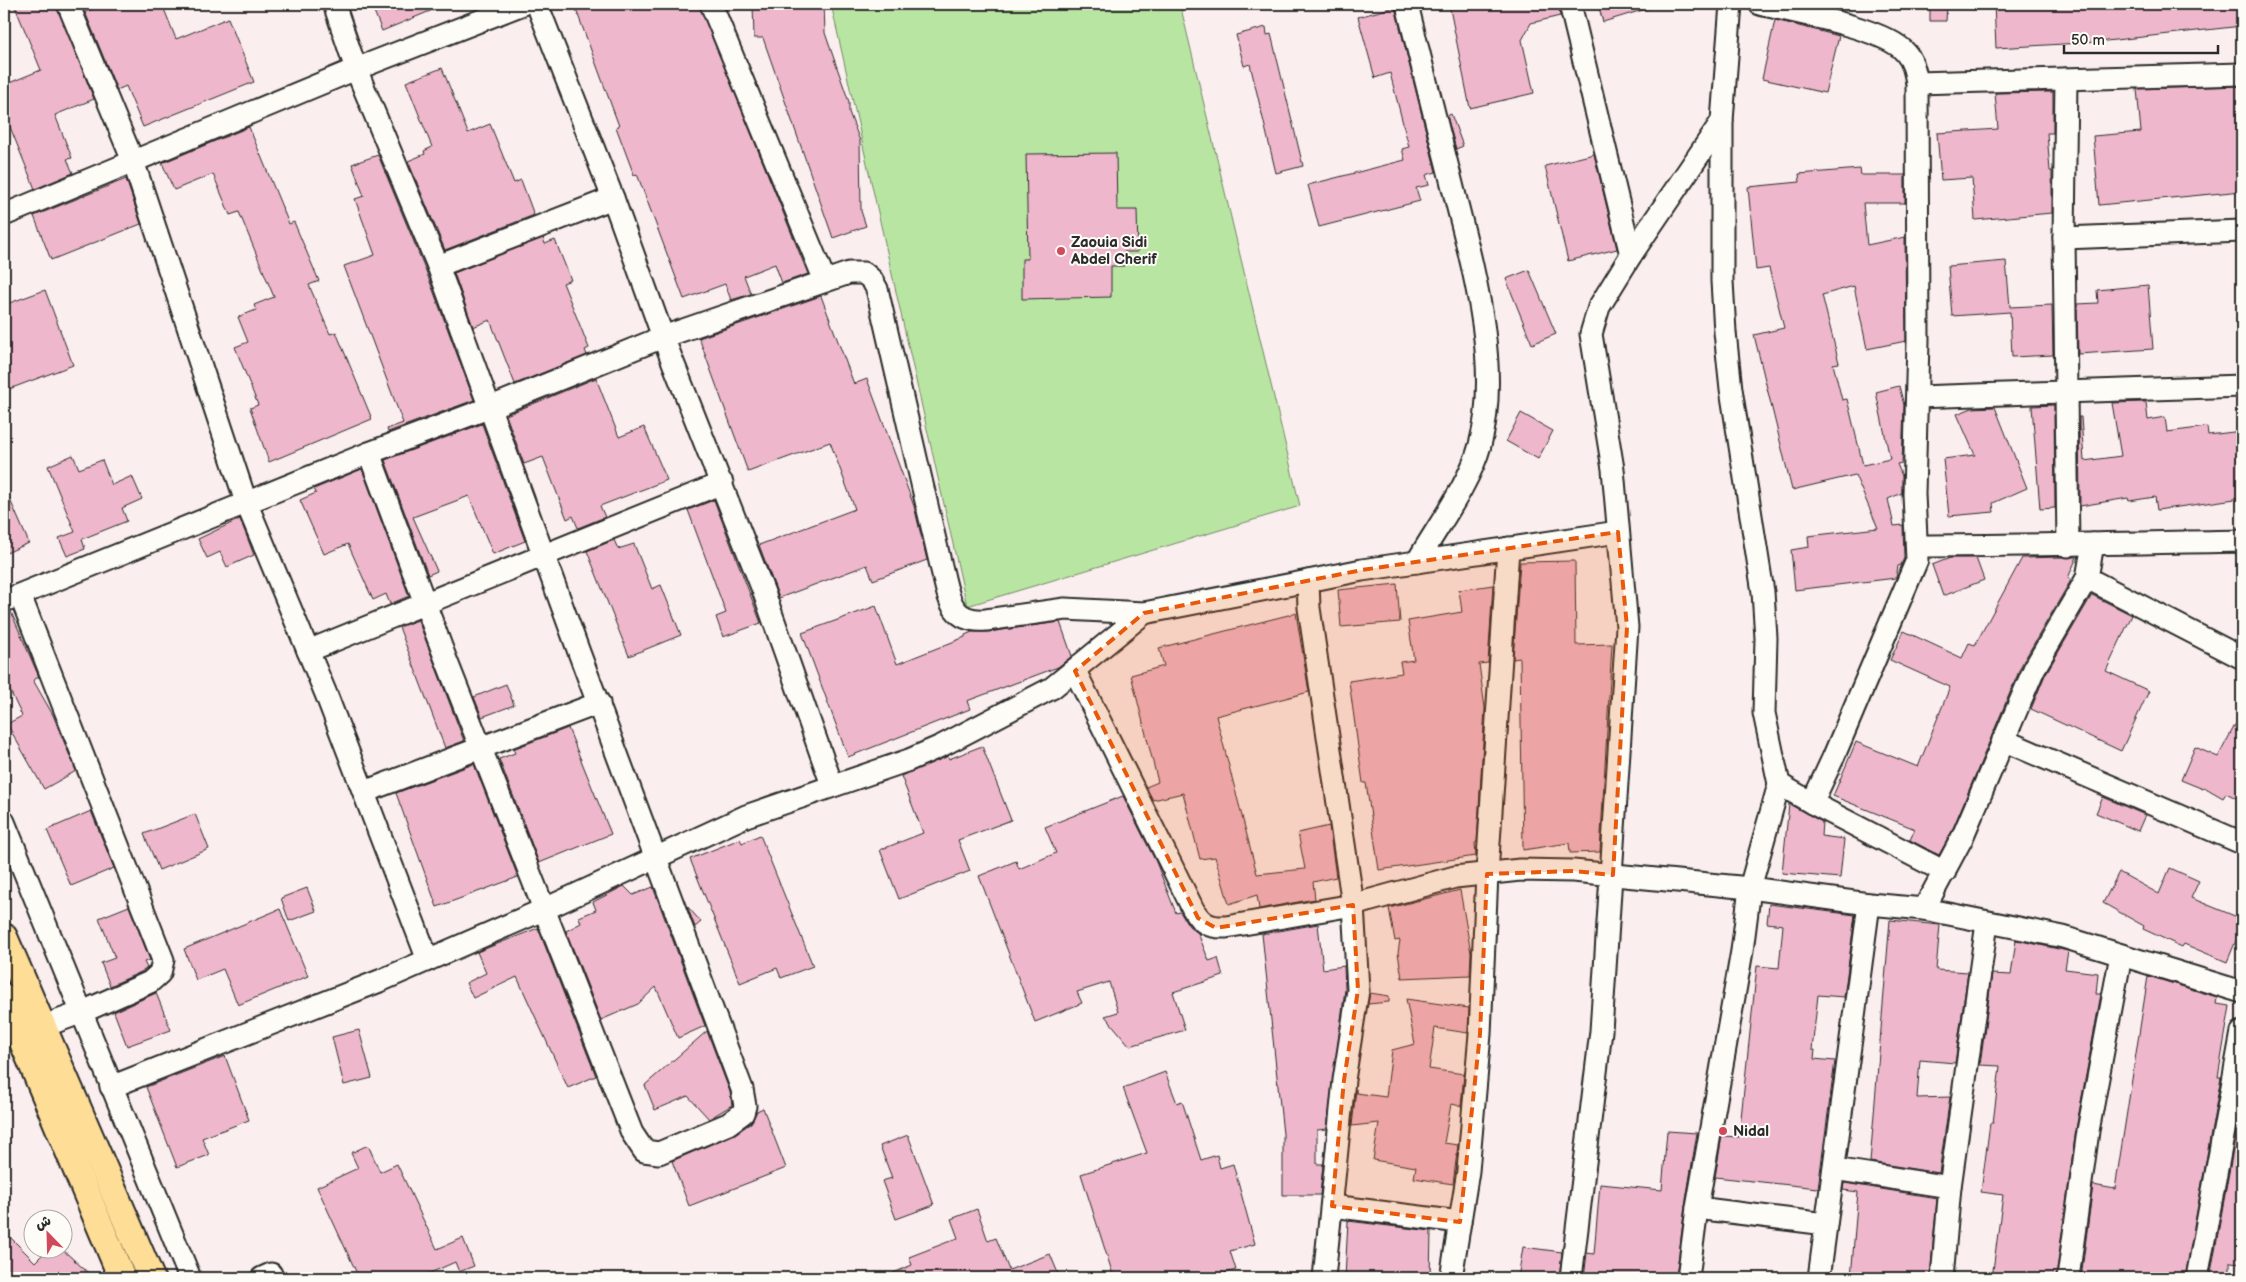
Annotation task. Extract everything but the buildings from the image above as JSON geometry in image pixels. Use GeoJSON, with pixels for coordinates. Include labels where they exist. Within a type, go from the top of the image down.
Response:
{"type":"FeatureCollection","features":[{"type":"Feature","properties":{"kind":"main road"},"geometry":{"type":"LineString","coordinates":[[4,937],[151,1278]]}},
{"type":"Feature","properties":{"kind":"main road"},"geometry":{"type":"LineString","coordinates":[[4,996],[10,1028],[122,1278]]}},
{"type":"Feature","properties":{"kind":"street"},"geometry":{"type":"LineString","coordinates":[[68,4],[133,161],[246,502],[308,651],[428,960]]}},
{"type":"Feature","properties":{"kind":"street"},"geometry":{"type":"LineString","coordinates":[[334,4],[356,68],[438,266],[742,1089],[743,1113],[728,1124],[659,1153],[644,1151],[632,1133],[481,748],[369,453]]}},
{"type":"Feature","properties":{"kind":"street"},"geometry":{"type":"LineString","coordinates":[[4,215],[356,68],[523,4]]}},
{"type":"Feature","properties":{"kind":"street"},"geometry":{"type":"LineString","coordinates":[[537,4],[613,198],[663,337],[763,590],[832,785]]}},
{"type":"Feature","properties":{"kind":"street"},"geometry":{"type":"LineString","coordinates":[[711,4],[825,281]]}},
{"type":"Feature","properties":{"kind":"street"},"geometry":{"type":"LineString","coordinates":[[1407,4],[1480,311],[1486,358],[1487,401],[1480,446],[1471,470],[1417,562]]}},
{"type":"Feature","properties":{"kind":"street"},"geometry":{"type":"LineString","coordinates":[[1570,4],[1631,255]]}},
{"type":"Feature","properties":{"kind":"street"},"geometry":{"type":"LineString","coordinates":[[1688,1278],[1697,1208],[1742,951],[1750,888],[1779,784],[1764,712],[1766,638],[1763,592],[1731,389],[1725,332],[1722,281],[1722,121],[1732,4]]}},
{"type":"Feature","properties":{"kind":"street"},"geometry":{"type":"LineString","coordinates":[[1760,4],[1846,26],[1894,42],[1905,51],[1915,67],[1917,83],[1917,397],[1914,494],[1917,560],[1812,803]]}},
{"type":"Feature","properties":{"kind":"street"},"geometry":{"type":"LineString","coordinates":[[1917,83],[2242,74]]}},
{"type":"Feature","properties":{"kind":"street"},"geometry":{"type":"LineString","coordinates":[[2066,79],[2064,238],[2068,546]]}},
{"type":"Feature","properties":{"kind":"street"},"geometry":{"type":"LineString","coordinates":[[1571,1278],[1601,1031],[1613,875],[1628,627],[1613,469],[1591,334],[1599,307],[1631,255],[1722,121]]}},
{"type":"Feature","properties":{"kind":"street"},"geometry":{"type":"LineString","coordinates":[[438,266],[613,198]]}},
{"type":"Feature","properties":{"kind":"street"},"geometry":{"type":"LineString","coordinates":[[2064,238],[2242,230]]}},
{"type":"Feature","properties":{"kind":"street"},"geometry":{"type":"LineString","coordinates":[[44,1026],[80,1013],[156,978],[163,966],[164,960],[12,598],[246,502],[491,407],[663,337],[825,281],[860,272],[868,275],[877,289],[941,566],[956,612],[962,617],[974,621],[1065,609],[1144,613],[1417,562],[1618,532]]}},
{"type":"Feature","properties":{"kind":"street"},"geometry":{"type":"LineString","coordinates":[[1917,397],[2242,386]]}},
{"type":"Feature","properties":{"kind":"street"},"geometry":{"type":"LineString","coordinates":[[308,651],[425,602],[544,557],[722,483]]}},
{"type":"Feature","properties":{"kind":"street"},"geometry":{"type":"LineString","coordinates":[[1917,546],[2068,546],[2242,541]]}},
{"type":"Feature","properties":{"kind":"street"},"geometry":{"type":"LineString","coordinates":[[1924,909],[1946,872],[2034,669],[2087,578],[2093,544]]}},
{"type":"Feature","properties":{"kind":"street"},"geometry":{"type":"LineString","coordinates":[[1451,1278],[1468,1171],[1479,1043],[1487,874],[1508,548]]}},
{"type":"Feature","properties":{"kind":"street"},"geometry":{"type":"LineString","coordinates":[[2087,578],[2242,658]]}},
{"type":"Feature","properties":{"kind":"street"},"geometry":{"type":"LineString","coordinates":[[1308,581],[1309,608],[1353,905],[1358,990],[1344,1080],[1324,1278]]}},
{"type":"Feature","properties":{"kind":"street"},"geometry":{"type":"LineString","coordinates":[[111,1087],[428,960],[545,909],[746,816],[909,760],[941,746],[1033,699],[1075,671],[1144,613]]}},
{"type":"Feature","properties":{"kind":"street"},"geometry":{"type":"LineString","coordinates":[[1075,671],[1174,873],[1198,918],[1210,927],[1226,927],[1353,905],[1456,877],[1520,870],[1573,871],[1750,888],[1868,904],[1924,909],[2063,937],[2242,992]]}},
{"type":"Feature","properties":{"kind":"street"},"geometry":{"type":"LineString","coordinates":[[364,792],[599,703]]}},
{"type":"Feature","properties":{"kind":"street"},"geometry":{"type":"LineString","coordinates":[[2003,740],[2242,843]]}},
{"type":"Feature","properties":{"kind":"street"},"geometry":{"type":"LineString","coordinates":[[1779,784],[1946,872]]}},
{"type":"Feature","properties":{"kind":"street"},"geometry":{"type":"LineString","coordinates":[[4,822],[80,1013],[190,1278]]}},
{"type":"Feature","properties":{"kind":"street"},"geometry":{"type":"LineString","coordinates":[[1819,1278],[1868,904]]}},
{"type":"Feature","properties":{"kind":"street"},"geometry":{"type":"LineString","coordinates":[[1943,1278],[1950,1187],[1987,923]]}},
{"type":"Feature","properties":{"kind":"street"},"geometry":{"type":"LineString","coordinates":[[2068,1278],[2088,1131],[2121,956]]}},
{"type":"Feature","properties":{"kind":"street"},"geometry":{"type":"LineString","coordinates":[[2197,1278],[2242,1032]]}},
{"type":"Feature","properties":{"kind":"street"},"geometry":{"type":"LineString","coordinates":[[1834,1170],[1950,1187]]}},
{"type":"Feature","properties":{"kind":"street"},"geometry":{"type":"LineString","coordinates":[[1332,1206],[1460,1222]]}},
{"type":"Feature","properties":{"kind":"street"},"geometry":{"type":"LineString","coordinates":[[1697,1208],[1826,1224]]}},
{"type":"Feature","properties":{"kind":"highlighted area"},"geometry":{"type":"Polygon","coordinates":[[[1618,532],[1627,627],[1613,875],[1573,871],[1487,874],[1480,1034],[1460,1222],[1332,1206],[1344,1080],[1358,990],[1353,905],[1216,928],[1198,918],[1075,671],[1144,613],[1362,570],[1618,532]]]}},
{"type":"Feature","properties":{"kind":"green space"},"geometry":{"type":"Polygon","coordinates":[[[831,4],[1180,4],[1300,506],[967,606],[831,4]]]}},
{"type":"Feature","properties":{"kind":"place","name":"Zaouia Sidi Abdel Cherif"},"geometry":{"type":"Point","coordinates":[1061,251]}},
{"type":"Feature","properties":{"kind":"place","name":"Nidal"},"geometry":{"type":"Point","coordinates":[1723,1131]}}]}
